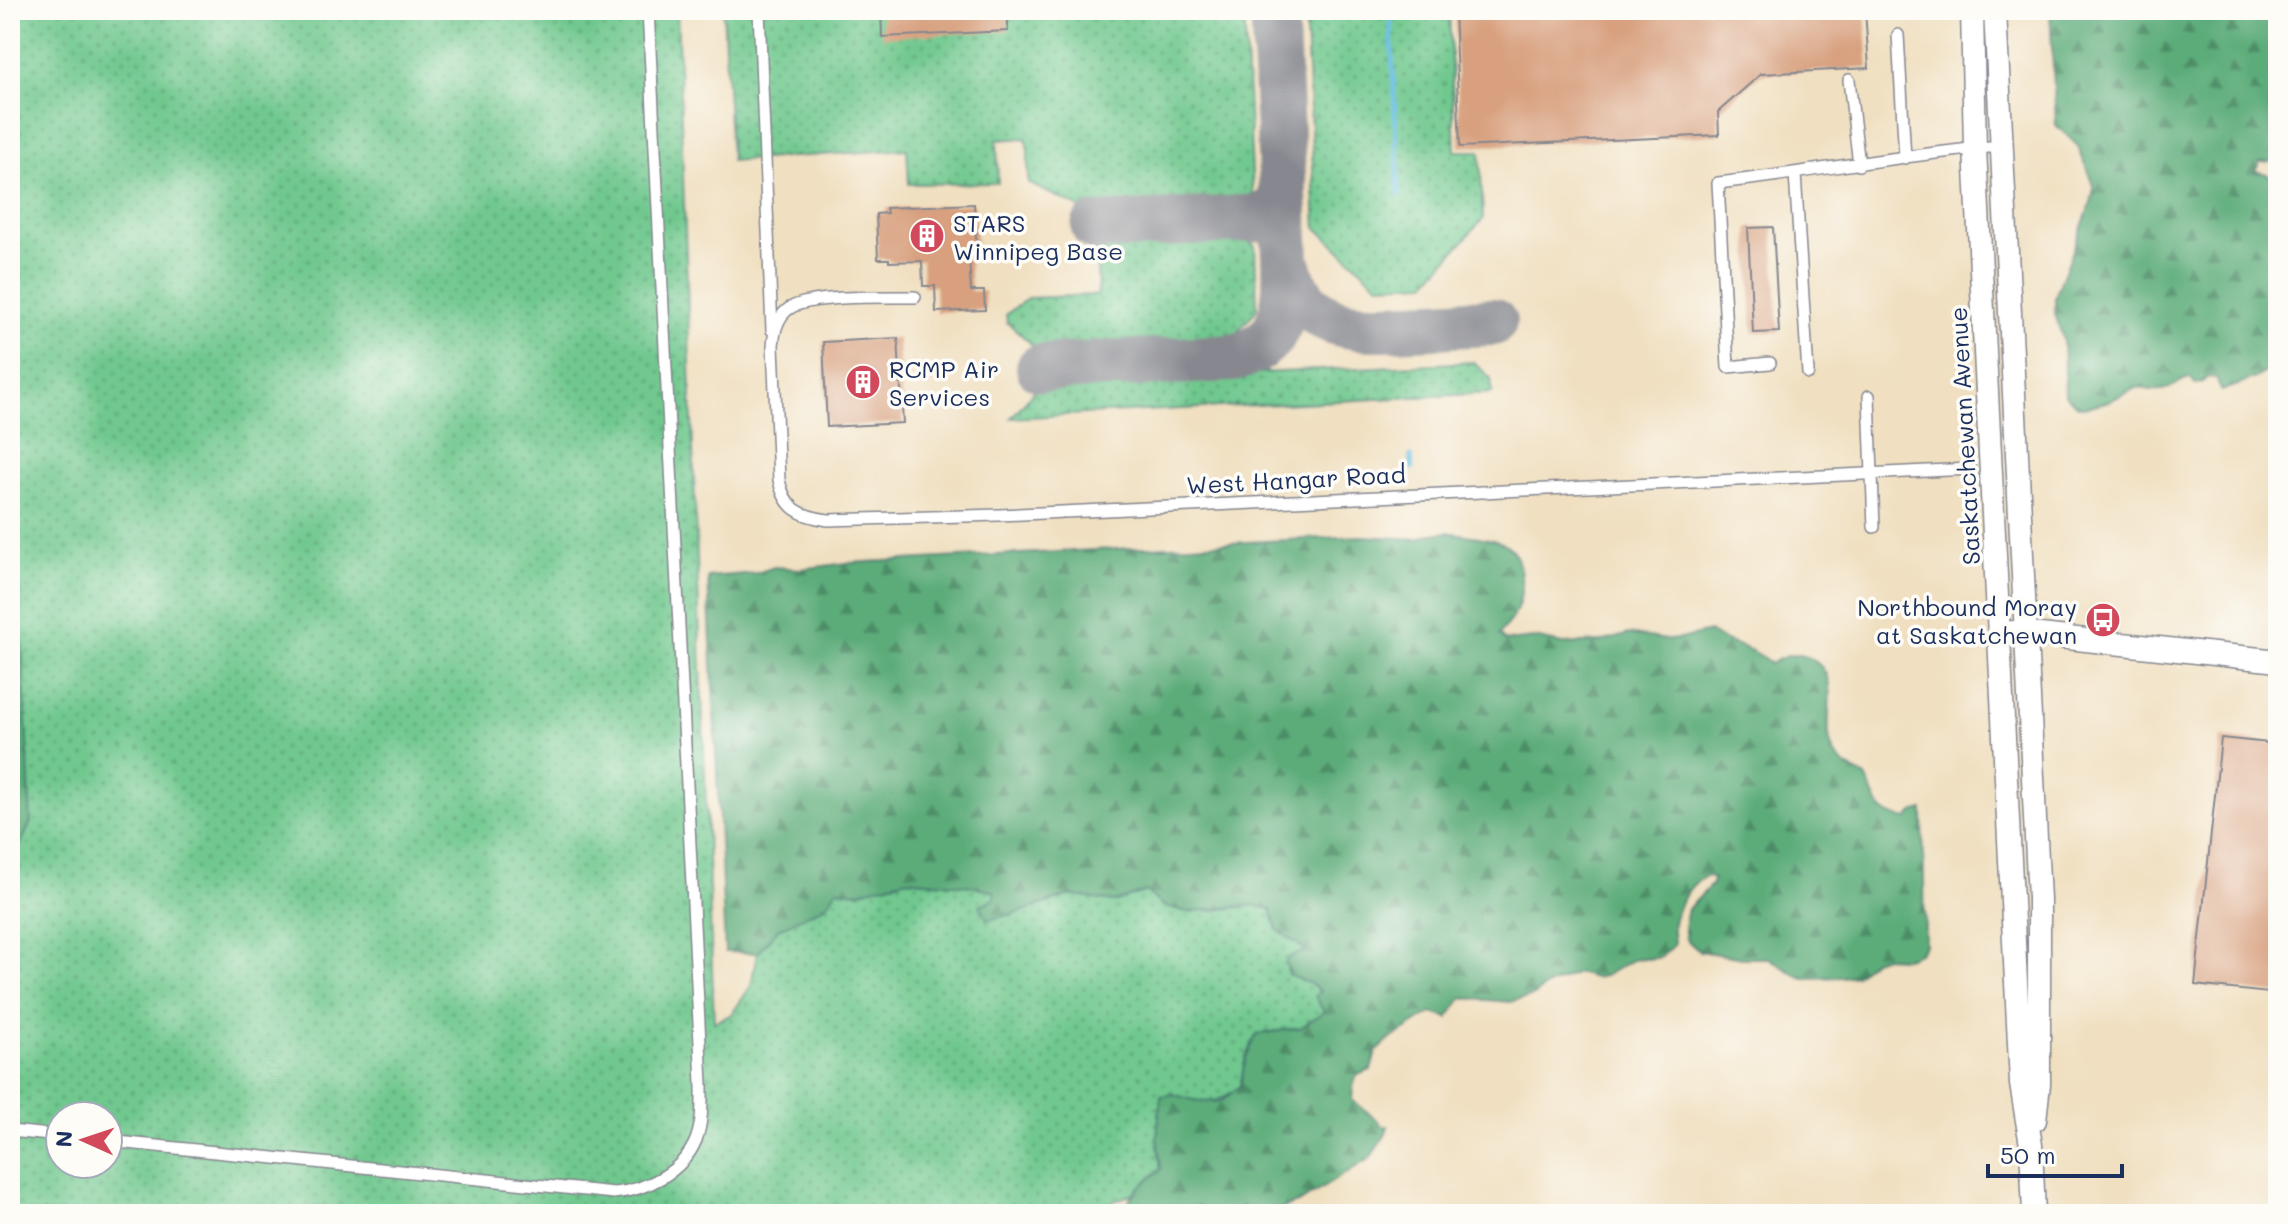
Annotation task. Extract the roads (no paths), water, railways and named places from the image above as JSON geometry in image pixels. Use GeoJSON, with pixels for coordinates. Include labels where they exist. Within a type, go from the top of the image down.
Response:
{"type":"FeatureCollection","features":[{"type":"Feature","properties":{"kind":"street","name":"Saskatchewan Avenue"},"geometry":{"type":"LineString","coordinates":[[1972,10],[1975,148],[2021,1084],[2031,1145],[2034,1214]]}},
{"type":"Feature","properties":{"kind":"street","name":"Saskatchewan Avenue"},"geometry":{"type":"LineString","coordinates":[[1995,10],[2039,899],[2039,1084],[2031,1145]]}},
{"type":"Feature","properties":{"kind":"street"},"geometry":{"type":"LineString","coordinates":[[2000,632],[2278,661]]}},
{"type":"Feature","properties":{"kind":"lane"},"geometry":{"type":"LineString","coordinates":[[124,1143],[614,1193],[633,1191],[652,1183],[685,1157],[696,1141],[701,1123],[702,1083],[648,10]]}},
{"type":"Feature","properties":{"kind":"lane","name":"West Hangar Road"},"geometry":{"type":"LineString","coordinates":[[759,10],[779,480],[782,494],[789,505],[812,518],[999,515],[1970,469]]}},
{"type":"Feature","properties":{"kind":"lane"},"geometry":{"type":"LineString","coordinates":[[1898,35],[1905,158]]}},
{"type":"Feature","properties":{"kind":"lane"},"geometry":{"type":"LineString","coordinates":[[1849,80],[1859,165]]}},
{"type":"Feature","properties":{"kind":"lane"},"geometry":{"type":"LineString","coordinates":[[1770,363],[1728,367],[1718,183],[1935,152],[2001,146]]}},
{"type":"Feature","properties":{"kind":"lane"},"geometry":{"type":"LineString","coordinates":[[1795,174],[1808,373]]}},
{"type":"Feature","properties":{"kind":"lane","name":"West Hangar Road"},"geometry":{"type":"LineString","coordinates":[[773,346],[774,334],[783,314],[799,304],[847,298],[915,297]]}},
{"type":"Feature","properties":{"kind":"lane"},"geometry":{"type":"LineString","coordinates":[[1869,396],[1874,527]]}},
{"type":"Feature","properties":{"kind":"lane"},"geometry":{"type":"LineString","coordinates":[[10,1131],[44,1134]]}},
{"type":"Feature","properties":{"kind":"waterway"},"geometry":{"type":"LineString","coordinates":[[1390,10],[1399,195]]}},
{"type":"Feature","properties":{"kind":"waterway"},"geometry":{"type":"LineString","coordinates":[[1411,456],[1412,468]]}},
{"type":"Feature","properties":{"kind":"place","name":"STARS Winnipeg Base"},"geometry":{"type":"Point","coordinates":[927,236]}},
{"type":"Feature","properties":{"kind":"place","name":"RCMP Air Services"},"geometry":{"type":"Point","coordinates":[863,382]}},
{"type":"Feature","properties":{"kind":"place","name":"Northbound Moray at Saskatchewan"},"geometry":{"type":"Point","coordinates":[2103,620]}}]}
